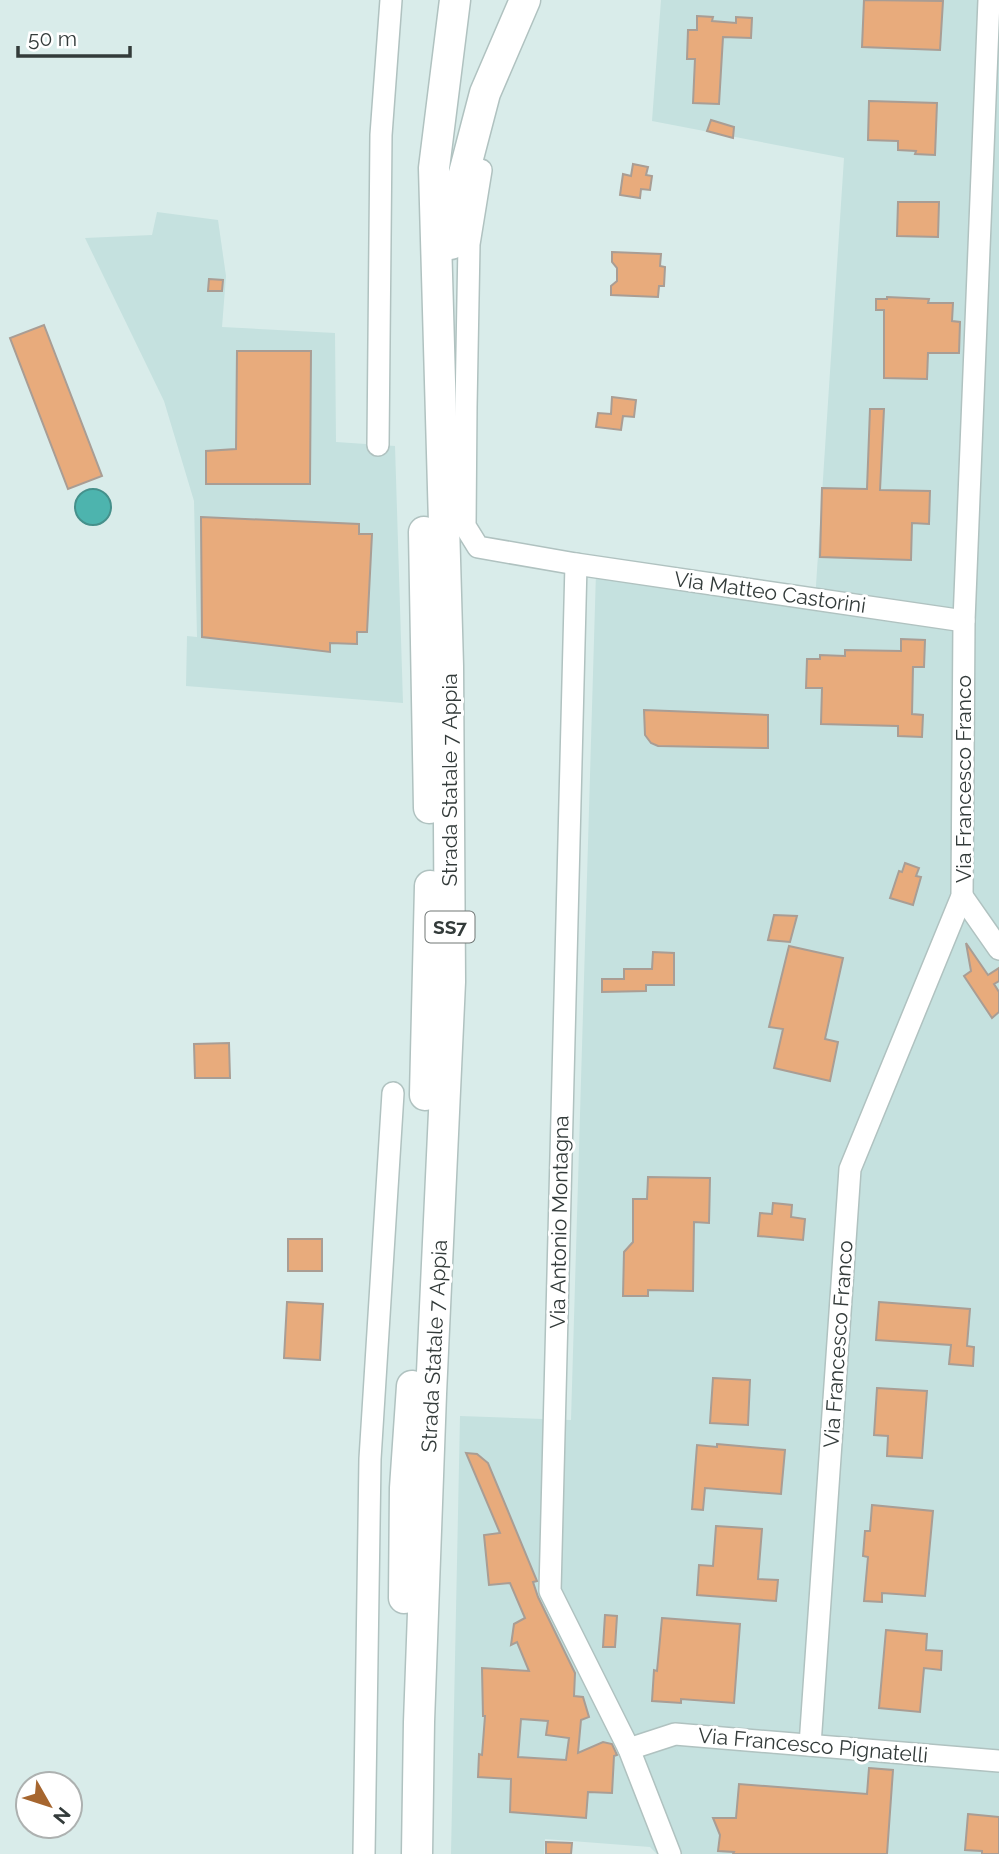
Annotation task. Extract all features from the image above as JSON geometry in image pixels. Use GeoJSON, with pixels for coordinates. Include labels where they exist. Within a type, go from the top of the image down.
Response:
{"type":"FeatureCollection","features":[{"type":"Feature","properties":{"kind":"highway","name":"Strada Statale 7 Appia"},"geometry":{"type":"LineString","coordinates":[[400,1854],[405,1488],[423,1216],[430,879],[417,147],[435,0]]}},
{"type":"Feature","properties":{"kind":"highway","name":"Strada Statale 7 Appia"},"geometry":{"type":"LineString","coordinates":[[417,1854],[419,1722],[450,982],[448,666],[435,168],[455,0]]}},
{"type":"Feature","properties":{"kind":"highway"},"geometry":{"type":"LineString","coordinates":[[443,458],[451,223],[485,93],[525,0]]}},
{"type":"Feature","properties":{"kind":"street"},"geometry":{"type":"LineString","coordinates":[[378,445],[382,135],[391,0]]}},
{"type":"Feature","properties":{"kind":"street","name":"Via Francesco Franco"},"geometry":{"type":"LineString","coordinates":[[810,1745],[850,1169],[962,896],[964,621],[989,0]]}},
{"type":"Feature","properties":{"kind":"street","name":"Via Matteo Castorini"},"geometry":{"type":"LineString","coordinates":[[481,170],[469,244],[465,526],[478,547],[964,621]]}},
{"type":"Feature","properties":{"kind":"street","name":"Via Antonio Montagna"},"geometry":{"type":"LineString","coordinates":[[576,564],[550,1591],[629,1749],[670,1854]]}},
{"type":"Feature","properties":{"kind":"street"},"geometry":{"type":"LineString","coordinates":[[962,896],[999,949]]}},
{"type":"Feature","properties":{"kind":"street"},"geometry":{"type":"LineString","coordinates":[[364,1854],[370,1459],[393,1093]]}},
{"type":"Feature","properties":{"kind":"street","name":"Via Francesco Pignatelli"},"geometry":{"type":"LineString","coordinates":[[629,1749],[675,1734],[999,1760]]}},
{"type":"Feature","properties":{"kind":"shaded area"},"geometry":{"type":"Polygon","coordinates":[[[661,0],[999,0],[999,1854],[657,1854],[650,1847],[545,1839],[544,1854],[451,1854],[460,1416],[571,1420],[596,572],[815,601],[844,158],[652,121],[661,0]]]}},
{"type":"Feature","properties":{"kind":"shaded area"},"geometry":{"type":"Polygon","coordinates":[[[157,212],[218,220],[226,276],[222,327],[335,333],[336,442],[395,446],[403,703],[186,686],[187,636],[197,637],[194,501],[164,401],[85,238],[152,235],[157,212]]]}},
{"type":"Feature","properties":{"kind":"water"},"geometry":{"type":"Polygon","coordinates":[[[93,489],[106,494],[111,507],[106,520],[93,525],[80,520],[75,507],[80,494],[93,489]]]}},
{"type":"Feature","properties":{"kind":"building"},"geometry":{"type":"Polygon","coordinates":[[[864,0],[943,1],[940,50],[862,47],[864,0]]]}},
{"type":"Feature","properties":{"kind":"building"},"geometry":{"type":"Polygon","coordinates":[[[697,16],[713,17],[712,21],[736,23],[736,17],[752,18],[751,38],[723,37],[719,104],[693,103],[695,59],[687,59],[688,30],[697,30],[697,16]]]}},
{"type":"Feature","properties":{"kind":"building"},"geometry":{"type":"Polygon","coordinates":[[[869,101],[937,103],[935,155],[898,150],[898,141],[868,140],[869,101]]]}},
{"type":"Feature","properties":{"kind":"building"},"geometry":{"type":"Polygon","coordinates":[[[711,120],[734,127],[733,138],[707,131],[711,120]]]}},
{"type":"Feature","properties":{"kind":"building"},"geometry":{"type":"Polygon","coordinates":[[[633,164],[648,167],[646,175],[652,176],[650,190],[641,189],[640,198],[620,195],[623,174],[631,176],[633,164]]]}},
{"type":"Feature","properties":{"kind":"building"},"geometry":{"type":"Polygon","coordinates":[[[898,202],[939,202],[938,237],[897,236],[898,202]]]}},
{"type":"Feature","properties":{"kind":"building"},"geometry":{"type":"Polygon","coordinates":[[[612,252],[661,254],[660,266],[665,267],[664,286],[659,286],[658,297],[611,295],[611,286],[617,281],[617,268],[612,262],[612,252]]]}},
{"type":"Feature","properties":{"kind":"building"},"geometry":{"type":"Polygon","coordinates":[[[209,279],[223,280],[222,291],[208,291],[209,279]]]}},
{"type":"Feature","properties":{"kind":"building"},"geometry":{"type":"Polygon","coordinates":[[[876,299],[929,299],[928,303],[953,303],[952,321],[960,322],[959,353],[928,353],[927,379],[884,378],[884,310],[876,310],[876,299]]]}},
{"type":"Feature","properties":{"kind":"building"},"geometry":{"type":"Polygon","coordinates":[[[44,325],[102,476],[68,489],[10,338],[44,325]]]}},
{"type":"Feature","properties":{"kind":"building"},"geometry":{"type":"Polygon","coordinates":[[[237,351],[311,351],[310,484],[206,484],[206,451],[236,449],[237,351]]]}},
{"type":"Feature","properties":{"kind":"building"},"geometry":{"type":"Polygon","coordinates":[[[612,397],[636,400],[634,417],[623,416],[621,430],[596,427],[598,413],[611,414],[612,397]]]}},
{"type":"Feature","properties":{"kind":"building"},"geometry":{"type":"Polygon","coordinates":[[[870,409],[884,409],[880,490],[930,491],[929,524],[912,523],[911,560],[820,557],[822,488],[867,489],[870,409]]]}},
{"type":"Feature","properties":{"kind":"building"},"geometry":{"type":"Polygon","coordinates":[[[201,517],[359,524],[359,534],[372,534],[367,632],[357,632],[357,644],[330,643],[330,652],[202,637],[201,517]]]}},
{"type":"Feature","properties":{"kind":"building"},"geometry":{"type":"Polygon","coordinates":[[[901,639],[925,640],[924,667],[913,667],[912,714],[923,715],[922,737],[898,736],[898,726],[821,724],[822,688],[806,688],[807,659],[820,659],[820,655],[845,656],[845,650],[901,651],[901,639]]]}},
{"type":"Feature","properties":{"kind":"building"},"geometry":{"type":"Polygon","coordinates":[[[644,710],[768,715],[768,748],[658,746],[651,743],[645,735],[644,710]]]}},
{"type":"Feature","properties":{"kind":"building"},"geometry":{"type":"Polygon","coordinates":[[[905,863],[919,868],[916,876],[921,877],[913,905],[890,898],[899,871],[902,872],[905,863]]]}},
{"type":"Feature","properties":{"kind":"building"},"geometry":{"type":"Polygon","coordinates":[[[774,915],[797,916],[790,942],[768,940],[774,915]]]}},
{"type":"Feature","properties":{"kind":"building"},"geometry":{"type":"Polygon","coordinates":[[[966,943],[988,975],[999,968],[999,981],[994,984],[999,992],[999,1012],[992,1018],[964,976],[971,971],[966,943]]]}},
{"type":"Feature","properties":{"kind":"building"},"geometry":{"type":"Polygon","coordinates":[[[789,946],[843,958],[825,1039],[838,1042],[830,1081],[774,1068],[783,1029],[769,1027],[789,946]]]}},
{"type":"Feature","properties":{"kind":"building"},"geometry":{"type":"Polygon","coordinates":[[[653,952],[674,953],[674,985],[646,985],[646,991],[602,992],[602,979],[624,979],[624,969],[652,969],[653,952]]]}},
{"type":"Feature","properties":{"kind":"building"},"geometry":{"type":"Polygon","coordinates":[[[229,1043],[230,1078],[195,1078],[194,1044],[229,1043]]]}},
{"type":"Feature","properties":{"kind":"building"},"geometry":{"type":"Polygon","coordinates":[[[648,1177],[710,1178],[709,1223],[694,1222],[693,1291],[648,1290],[648,1296],[623,1296],[624,1252],[633,1242],[633,1199],[647,1199],[648,1177]]]}},
{"type":"Feature","properties":{"kind":"building"},"geometry":{"type":"Polygon","coordinates":[[[773,1203],[792,1205],[791,1217],[805,1219],[803,1240],[758,1236],[760,1213],[772,1214],[773,1203]]]}},
{"type":"Feature","properties":{"kind":"building"},"geometry":{"type":"Polygon","coordinates":[[[288,1239],[322,1239],[322,1271],[288,1271],[288,1239]]]}},
{"type":"Feature","properties":{"kind":"building"},"geometry":{"type":"Polygon","coordinates":[[[287,1302],[323,1304],[320,1360],[284,1358],[287,1302]]]}},
{"type":"Feature","properties":{"kind":"building"},"geometry":{"type":"Polygon","coordinates":[[[879,1302],[970,1309],[967,1346],[974,1347],[973,1366],[949,1364],[951,1345],[876,1340],[879,1302]]]}},
{"type":"Feature","properties":{"kind":"building"},"geometry":{"type":"Polygon","coordinates":[[[713,1378],[750,1380],[748,1425],[710,1423],[713,1378]]]}},
{"type":"Feature","properties":{"kind":"building"},"geometry":{"type":"Polygon","coordinates":[[[877,1388],[927,1391],[922,1458],[887,1456],[888,1436],[874,1435],[877,1388]]]}},
{"type":"Feature","properties":{"kind":"building"},"geometry":{"type":"Polygon","coordinates":[[[717,1444],[785,1450],[781,1494],[705,1488],[703,1510],[692,1509],[697,1445],[717,1447],[717,1444]]]}},
{"type":"Feature","properties":{"kind":"building"},"geometry":{"type":"Polygon","coordinates":[[[466,1453],[477,1454],[488,1463],[537,1581],[533,1582],[538,1597],[575,1673],[574,1696],[583,1697],[589,1717],[581,1720],[578,1753],[603,1742],[612,1744],[617,1755],[614,1756],[612,1793],[588,1792],[586,1818],[510,1812],[511,1779],[478,1777],[485,1716],[482,1668],[529,1671],[517,1642],[511,1645],[514,1624],[525,1618],[510,1583],[489,1585],[484,1535],[500,1533],[466,1453]],[[521,1719],[518,1757],[566,1760],[569,1738],[546,1735],[548,1721],[521,1719]]]}},
{"type":"Feature","properties":{"kind":"building"},"geometry":{"type":"Polygon","coordinates":[[[872,1505],[933,1511],[925,1596],[882,1593],[882,1602],[864,1601],[868,1557],[863,1556],[865,1531],[870,1531],[872,1505]]]}},
{"type":"Feature","properties":{"kind":"building"},"geometry":{"type":"Polygon","coordinates":[[[716,1526],[762,1529],[758,1579],[778,1580],[776,1601],[697,1595],[699,1565],[713,1566],[716,1526]]]}},
{"type":"Feature","properties":{"kind":"building"},"geometry":{"type":"Polygon","coordinates":[[[605,1615],[617,1616],[615,1647],[603,1647],[605,1615]]]}},
{"type":"Feature","properties":{"kind":"building"},"geometry":{"type":"Polygon","coordinates":[[[662,1618],[740,1624],[734,1703],[681,1699],[681,1703],[652,1701],[662,1618]]]}},
{"type":"Feature","properties":{"kind":"building"},"geometry":{"type":"Polygon","coordinates":[[[886,1630],[927,1634],[926,1650],[942,1651],[941,1670],[924,1668],[920,1712],[879,1708],[886,1630]]]}},
{"type":"Feature","properties":{"kind":"building"},"geometry":{"type":"Polygon","coordinates":[[[869,1768],[893,1770],[887,1854],[733,1854],[734,1852],[718,1851],[720,1835],[713,1818],[736,1818],[739,1784],[867,1794],[869,1768]]]}},
{"type":"Feature","properties":{"kind":"building"},"geometry":{"type":"Polygon","coordinates":[[[968,1814],[999,1817],[999,1854],[965,1850],[968,1814]]]}},
{"type":"Feature","properties":{"kind":"building"},"geometry":{"type":"Polygon","coordinates":[[[546,1842],[572,1843],[571,1854],[546,1854],[546,1842]]]}}]}
